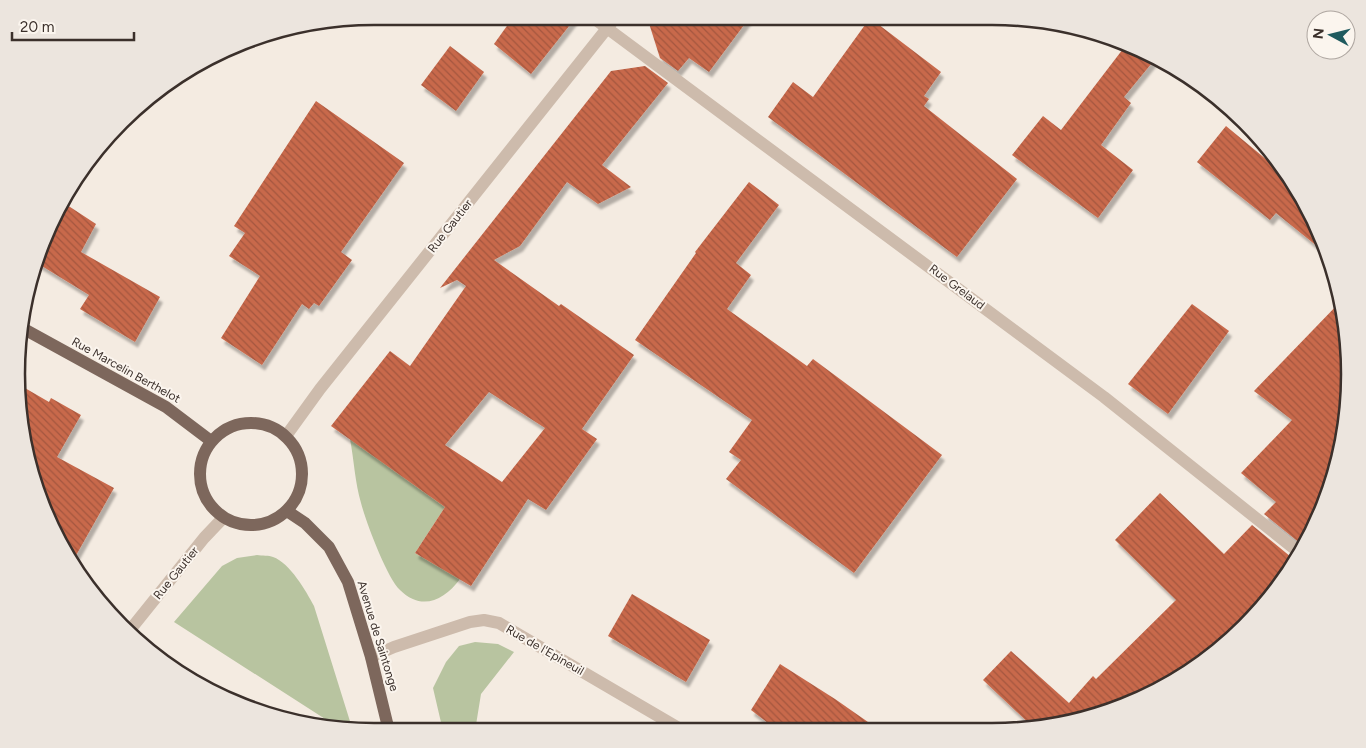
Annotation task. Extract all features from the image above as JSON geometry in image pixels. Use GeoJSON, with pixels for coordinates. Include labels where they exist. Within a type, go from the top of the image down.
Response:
{"type":"FeatureCollection","features":[{"type":"Feature","properties":{"kind":"main road","name":"Rue Marcelin Berthelot"},"geometry":{"type":"LineString","coordinates":[[28,331],[166,407],[211,441]]}},
{"type":"Feature","properties":{"kind":"main road"},"geometry":{"type":"LineString","coordinates":[[247,422],[261,423],[274,428],[286,436],[295,446],[301,459],[301,487],[296,500],[277,519],[257,525],[236,524],[223,518],[212,508],[200,482],[200,468],[204,454],[211,441],[222,432],[247,422]]}},
{"type":"Feature","properties":{"kind":"main road","name":"Avenue de Saintonge"},"geometry":{"type":"LineString","coordinates":[[287,511],[305,523],[329,547],[348,582],[371,657],[388,723]]}},
{"type":"Feature","properties":{"kind":"street","name":"Rue Grelaud"},"geometry":{"type":"LineString","coordinates":[[604,25],[1104,397],[1294,548]]}},
{"type":"Feature","properties":{"kind":"street","name":"Rue Gautier"},"geometry":{"type":"LineString","coordinates":[[286,436],[300,415],[607,27]]}},
{"type":"Feature","properties":{"kind":"street","name":"Rue Gautier"},"geometry":{"type":"LineString","coordinates":[[133,626],[204,538],[223,518]]}},
{"type":"Feature","properties":{"kind":"street","name":"Rue de l'Epineuil"},"geometry":{"type":"LineString","coordinates":[[371,657],[394,647],[470,622],[484,620],[499,623],[670,723]]}},
{"type":"Feature","properties":{"kind":"green space"},"geometry":{"type":"Polygon","coordinates":[[[350,439],[445,507],[415,553],[460,579],[454,587],[440,598],[424,602],[416,600],[400,590],[389,574],[372,536],[361,503],[350,439]]]}},
{"type":"Feature","properties":{"kind":"green space"},"geometry":{"type":"Polygon","coordinates":[[[257,555],[271,556],[285,565],[302,585],[314,606],[350,722],[326,720],[174,622],[222,566],[237,558],[257,555]]]}},
{"type":"Feature","properties":{"kind":"green space"},"geometry":{"type":"Polygon","coordinates":[[[475,642],[498,644],[514,652],[481,694],[476,723],[441,723],[433,688],[446,662],[459,646],[475,642]]]}},
{"type":"Feature","properties":{"kind":"building"},"geometry":{"type":"Polygon","coordinates":[[[508,25],[570,25],[531,74],[494,44],[508,25]]]}},
{"type":"Feature","properties":{"kind":"building"},"geometry":{"type":"Polygon","coordinates":[[[650,25],[744,25],[709,72],[689,58],[678,71],[660,58],[650,25]]]}},
{"type":"Feature","properties":{"kind":"building"},"geometry":{"type":"Polygon","coordinates":[[[865,25],[879,25],[941,72],[924,96],[929,99],[924,106],[1017,179],[957,257],[768,117],[793,82],[813,97],[865,25]]]}},
{"type":"Feature","properties":{"kind":"building"},"geometry":{"type":"Polygon","coordinates":[[[450,46],[484,72],[456,111],[421,85],[450,46]]]}},
{"type":"Feature","properties":{"kind":"building"},"geometry":{"type":"Polygon","coordinates":[[[1122,50],[1151,64],[1124,97],[1131,103],[1101,145],[1133,170],[1098,218],[1012,155],[1043,116],[1061,130],[1122,50]]]}},
{"type":"Feature","properties":{"kind":"building"},"geometry":{"type":"Polygon","coordinates":[[[645,66],[668,83],[602,165],[631,187],[598,204],[567,182],[520,246],[494,260],[559,306],[561,304],[634,355],[582,429],[597,439],[546,510],[528,499],[471,586],[415,553],[445,507],[331,426],[390,351],[410,366],[466,286],[457,280],[440,288],[611,71],[645,66]],[[489,392],[445,445],[502,482],[545,428],[489,392]]]}},
{"type":"Feature","properties":{"kind":"building"},"geometry":{"type":"Polygon","coordinates":[[[316,101],[404,163],[341,252],[352,260],[319,306],[314,303],[309,309],[302,304],[262,365],[221,338],[260,276],[229,256],[245,233],[234,226],[316,101]]]}},
{"type":"Feature","properties":{"kind":"building"},"geometry":{"type":"Polygon","coordinates":[[[1226,126],[1269,162],[1294,200],[1316,245],[1276,213],[1270,220],[1197,162],[1226,126]]]}},
{"type":"Feature","properties":{"kind":"building"},"geometry":{"type":"Polygon","coordinates":[[[749,182],[779,205],[736,263],[751,275],[727,309],[807,366],[813,359],[942,455],[854,573],[726,479],[741,460],[729,452],[752,420],[635,340],[695,252],[749,182]]]}},
{"type":"Feature","properties":{"kind":"building"},"geometry":{"type":"Polygon","coordinates":[[[68,206],[96,224],[81,252],[160,297],[135,342],[80,309],[89,295],[43,266],[52,240],[68,206]]]}},
{"type":"Feature","properties":{"kind":"building"},"geometry":{"type":"Polygon","coordinates":[[[1192,304],[1229,331],[1168,414],[1128,384],[1192,304]]]}},
{"type":"Feature","properties":{"kind":"building"},"geometry":{"type":"Polygon","coordinates":[[[1334,308],[1338,328],[1341,374],[1338,420],[1329,464],[1322,486],[1314,508],[1298,541],[1264,514],[1276,502],[1241,473],[1292,420],[1254,391],[1334,308]]]}},
{"type":"Feature","properties":{"kind":"building"},"geometry":{"type":"Polygon","coordinates":[[[26,388],[49,402],[51,398],[81,415],[57,457],[114,488],[76,555],[52,508],[37,464],[28,420],[26,388]]]}},
{"type":"Feature","properties":{"kind":"building"},"geometry":{"type":"Polygon","coordinates":[[[1160,493],[1224,554],[1252,525],[1289,556],[1269,586],[1239,621],[1186,664],[1146,687],[1104,704],[1060,716],[1027,721],[983,680],[1011,651],[1069,703],[1093,676],[1096,679],[1176,600],[1115,540],[1160,493]]]}},
{"type":"Feature","properties":{"kind":"building"},"geometry":{"type":"Polygon","coordinates":[[[632,594],[710,640],[686,682],[608,636],[632,594]]]}},
{"type":"Feature","properties":{"kind":"building"},"geometry":{"type":"Polygon","coordinates":[[[780,664],[869,723],[768,723],[751,710],[780,664]]]}}]}
